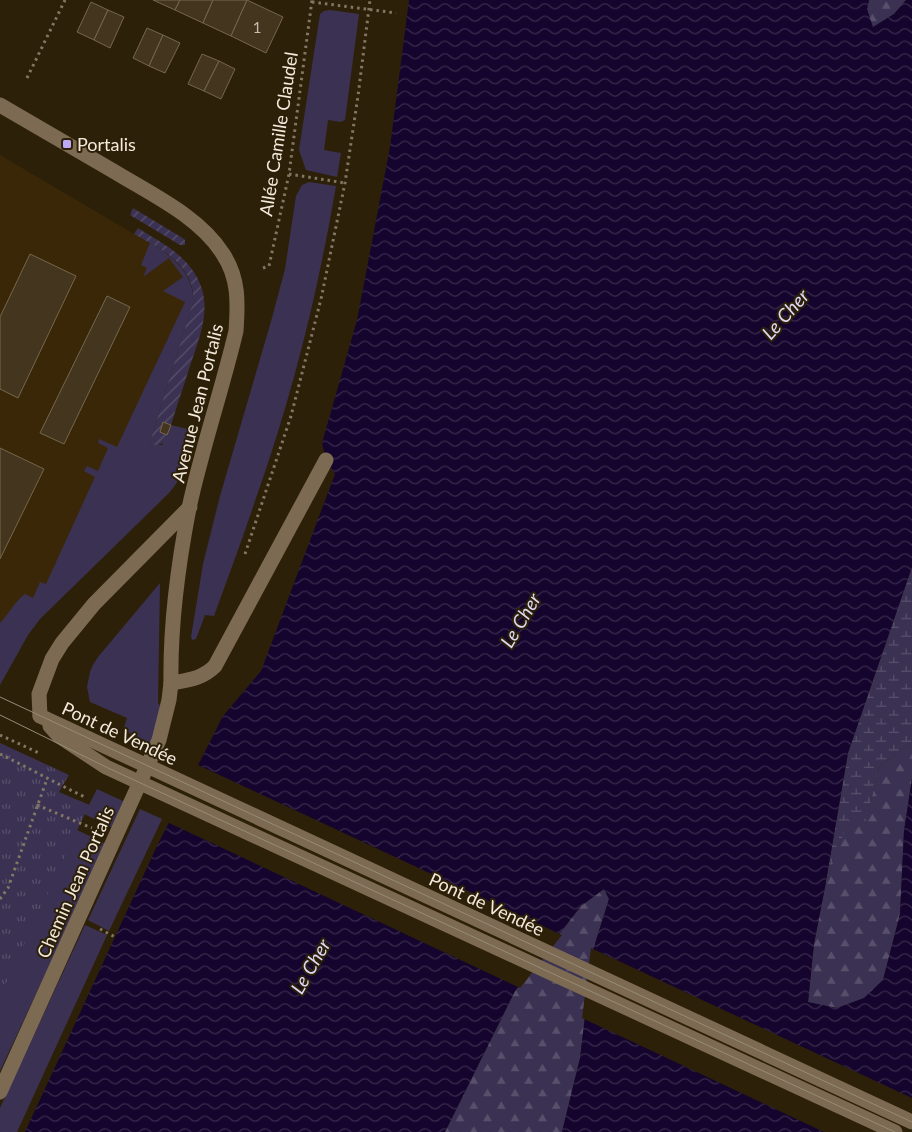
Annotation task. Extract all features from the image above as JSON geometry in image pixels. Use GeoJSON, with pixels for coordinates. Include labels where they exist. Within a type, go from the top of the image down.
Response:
{"type":"FeatureCollection","features":[{"type":"Feature","properties":{"kind":"street","name":"Avenue Jean Portalis"},"geometry":{"type":"LineString","coordinates":[[0,105],[186,216],[211,236],[224,255],[235,279],[237,293],[236,331],[190,506],[183,542],[170,653],[171,683]]}},
{"type":"Feature","properties":{"kind":"street"},"geometry":{"type":"LineString","coordinates":[[171,683],[195,679],[208,673],[214,666],[326,460]]}},
{"type":"Feature","properties":{"kind":"street"},"geometry":{"type":"LineString","coordinates":[[40,716],[39,694],[52,659],[62,643],[94,604],[190,506]]}},
{"type":"Feature","properties":{"kind":"street","name":"Chemin Jean Portalis"},"geometry":{"type":"LineString","coordinates":[[0,1092],[159,740],[171,683]]}},
{"type":"Feature","properties":{"kind":"street","name":"Pont de Vendée"},"geometry":{"type":"LineString","coordinates":[[40,716],[912,1122]]}},
{"type":"Feature","properties":{"kind":"street","name":"Pont de Vendée"},"geometry":{"type":"LineString","coordinates":[[40,716],[59,736],[106,767],[895,1132]]}},
{"type":"Feature","properties":{"kind":"path"},"geometry":{"type":"LineString","coordinates":[[27,78],[65,0]]}},
{"type":"Feature","properties":{"kind":"path"},"geometry":{"type":"LineString","coordinates":[[245,555],[291,416],[321,299],[345,183],[370,0]]}},
{"type":"Feature","properties":{"kind":"path"},"geometry":{"type":"LineString","coordinates":[[312,1],[396,13]]}},
{"type":"Feature","properties":{"kind":"path","name":"Allée Camille Claudel"},"geometry":{"type":"LineString","coordinates":[[263,268],[269,266],[289,174],[312,1]]}},
{"type":"Feature","properties":{"kind":"path"},"geometry":{"type":"LineString","coordinates":[[289,174],[345,183]]}},
{"type":"Feature","properties":{"kind":"path"},"geometry":{"type":"LineString","coordinates":[[0,754],[34,770],[46,779],[87,798]]}},
{"type":"Feature","properties":{"kind":"path"},"geometry":{"type":"LineString","coordinates":[[0,899],[8,888],[46,779]]}},
{"type":"Feature","properties":{"kind":"path"},"geometry":{"type":"LineString","coordinates":[[37,805],[115,839]]}},
{"type":"Feature","properties":{"kind":"shaded area"},"geometry":{"type":"Polygon","coordinates":[[[0,155],[163,251],[182,267],[193,302],[149,445],[0,647],[0,155]]]}},
{"type":"Feature","properties":{"kind":"green space"},"geometry":{"type":"Polygon","coordinates":[[[869,0],[906,0],[894,14],[872,28],[867,9],[869,0]]]}},
{"type":"Feature","properties":{"kind":"green space"},"geometry":{"type":"Polygon","coordinates":[[[330,10],[359,14],[345,120],[341,122],[328,120],[324,150],[341,153],[337,177],[306,170],[299,150],[320,14],[330,10]]]}},
{"type":"Feature","properties":{"kind":"green space"},"geometry":{"type":"Polygon","coordinates":[[[309,182],[336,186],[303,344],[269,460],[214,616],[205,615],[196,639],[192,640],[203,564],[220,496],[285,269],[296,196],[302,185],[309,182]]]}},
{"type":"Feature","properties":{"kind":"green space"},"geometry":{"type":"Polygon","coordinates":[[[133,208],[181,237],[185,240],[185,245],[180,245],[130,215],[133,208]]]}},
{"type":"Feature","properties":{"kind":"green space"},"geometry":{"type":"Polygon","coordinates":[[[138,228],[168,247],[185,261],[201,286],[204,299],[203,325],[171,425],[163,423],[160,432],[167,435],[161,444],[156,445],[149,445],[193,302],[192,289],[189,278],[175,260],[134,234],[138,228]]]}},
{"type":"Feature","properties":{"kind":"green space"},"geometry":{"type":"Polygon","coordinates":[[[150,243],[174,260],[186,274],[193,292],[193,302],[149,445],[162,445],[171,425],[196,431],[189,456],[179,479],[169,493],[40,619],[28,635],[0,685],[0,623],[21,597],[25,594],[33,598],[40,582],[46,584],[95,477],[84,471],[87,466],[98,471],[108,448],[98,443],[99,439],[117,447],[185,302],[163,291],[183,277],[169,258],[143,277],[147,268],[141,265],[150,243]]]}},
{"type":"Feature","properties":{"kind":"green space"},"geometry":{"type":"Polygon","coordinates":[[[912,567],[912,742],[879,767],[864,830],[850,815],[825,887],[848,753],[912,567]]]}},
{"type":"Feature","properties":{"kind":"green space"},"geometry":{"type":"Polygon","coordinates":[[[160,583],[158,703],[160,706],[152,744],[123,730],[127,718],[90,702],[87,687],[90,672],[98,657],[160,583]]]}},
{"type":"Feature","properties":{"kind":"green space"},"geometry":{"type":"Polygon","coordinates":[[[912,742],[912,778],[904,831],[900,914],[883,980],[865,998],[837,1008],[808,1003],[814,944],[825,887],[850,814],[864,829],[879,767],[912,742]]]}},
{"type":"Feature","properties":{"kind":"green space"},"geometry":{"type":"Polygon","coordinates":[[[0,743],[69,775],[59,792],[89,805],[0,996],[0,743]]]}},
{"type":"Feature","properties":{"kind":"green space"},"geometry":{"type":"Polygon","coordinates":[[[97,789],[125,802],[113,828],[74,809],[78,800],[89,805],[97,789]]]}},
{"type":"Feature","properties":{"kind":"green space"},"geometry":{"type":"Polygon","coordinates":[[[140,809],[162,819],[109,931],[88,920],[140,809]]]}},
{"type":"Feature","properties":{"kind":"green space"},"geometry":{"type":"Polygon","coordinates":[[[73,828],[106,844],[0,1071],[0,908],[73,828]]]}},
{"type":"Feature","properties":{"kind":"green space"},"geometry":{"type":"Polygon","coordinates":[[[604,889],[609,899],[593,950],[580,1058],[562,1132],[445,1132],[515,991],[581,906],[604,889]]]}},
{"type":"Feature","properties":{"kind":"green space"},"geometry":{"type":"Polygon","coordinates":[[[85,925],[107,935],[17,1132],[0,1132],[0,1108],[85,925]]]}},
{"type":"Feature","properties":{"kind":"water","name":"Le Cher"},"geometry":{"type":"Polygon","coordinates":[[[409,0],[869,0],[867,9],[873,27],[894,14],[906,0],[912,0],[912,567],[848,753],[814,944],[808,1002],[837,1008],[864,998],[883,980],[900,914],[904,831],[912,778],[912,1132],[562,1132],[580,1058],[593,950],[609,899],[604,889],[581,906],[515,991],[445,1132],[25,1132],[156,848],[223,716],[261,671],[335,474],[326,460],[322,443],[357,320],[390,147],[409,0]]]}},
{"type":"Feature","properties":{"kind":"pier"},"geometry":{"type":"Polygon","coordinates":[[[196,764],[562,935],[520,988],[167,822],[196,764]]]}},
{"type":"Feature","properties":{"kind":"pier"},"geometry":{"type":"Polygon","coordinates":[[[591,948],[912,1098],[912,1132],[824,1132],[582,1018],[591,948]]]}},
{"type":"Feature","properties":{"kind":"building"},"geometry":{"type":"Polygon","coordinates":[[[153,0],[180,0],[175,10],[153,0]]]}},
{"type":"Feature","properties":{"kind":"building"},"geometry":{"type":"Polygon","coordinates":[[[180,0],[213,0],[203,23],[175,10],[180,0]]]}},
{"type":"Feature","properties":{"kind":"building"},"geometry":{"type":"Polygon","coordinates":[[[213,0],[247,0],[231,36],[203,23],[213,0]]]}},
{"type":"Feature","properties":{"kind":"building"},"geometry":{"type":"Polygon","coordinates":[[[247,0],[283,17],[266,53],[231,36],[247,0]]]}},
{"type":"Feature","properties":{"kind":"building"},"geometry":{"type":"Polygon","coordinates":[[[91,2],[108,10],[94,40],[77,32],[91,2]]]}},
{"type":"Feature","properties":{"kind":"building"},"geometry":{"type":"Polygon","coordinates":[[[108,10],[124,17],[110,48],[94,40],[108,10]]]}},
{"type":"Feature","properties":{"kind":"building"},"geometry":{"type":"Polygon","coordinates":[[[147,28],[163,35],[149,66],[133,58],[147,28]]]}},
{"type":"Feature","properties":{"kind":"building"},"geometry":{"type":"Polygon","coordinates":[[[163,35],[180,43],[165,73],[149,66],[163,35]]]}},
{"type":"Feature","properties":{"kind":"building"},"geometry":{"type":"Polygon","coordinates":[[[202,54],[219,61],[204,91],[188,84],[202,54]]]}},
{"type":"Feature","properties":{"kind":"building"},"geometry":{"type":"Polygon","coordinates":[[[219,61],[235,69],[221,99],[204,91],[219,61]]]}},
{"type":"Feature","properties":{"kind":"building"},"geometry":{"type":"Polygon","coordinates":[[[30,254],[76,276],[18,398],[0,389],[0,317],[30,254]]]}},
{"type":"Feature","properties":{"kind":"building"},"geometry":{"type":"Polygon","coordinates":[[[107,296],[130,307],[64,444],[40,433],[107,296]]]}},
{"type":"Feature","properties":{"kind":"building"},"geometry":{"type":"Polygon","coordinates":[[[163,422],[171,425],[167,435],[160,432],[163,422]]]}},
{"type":"Feature","properties":{"kind":"building"},"geometry":{"type":"Polygon","coordinates":[[[0,448],[44,469],[0,559],[0,448]]]}},
{"type":"Feature","properties":{"kind":"tram line"},"geometry":{"type":"LineString","coordinates":[[0,697],[912,1122]]}},
{"type":"Feature","properties":{"kind":"tram line"},"geometry":{"type":"LineString","coordinates":[[0,715],[106,767],[895,1132]]}},
{"type":"Feature","properties":{"kind":"place","name":"Portalis"},"geometry":{"type":"Point","coordinates":[67,144]}}]}
